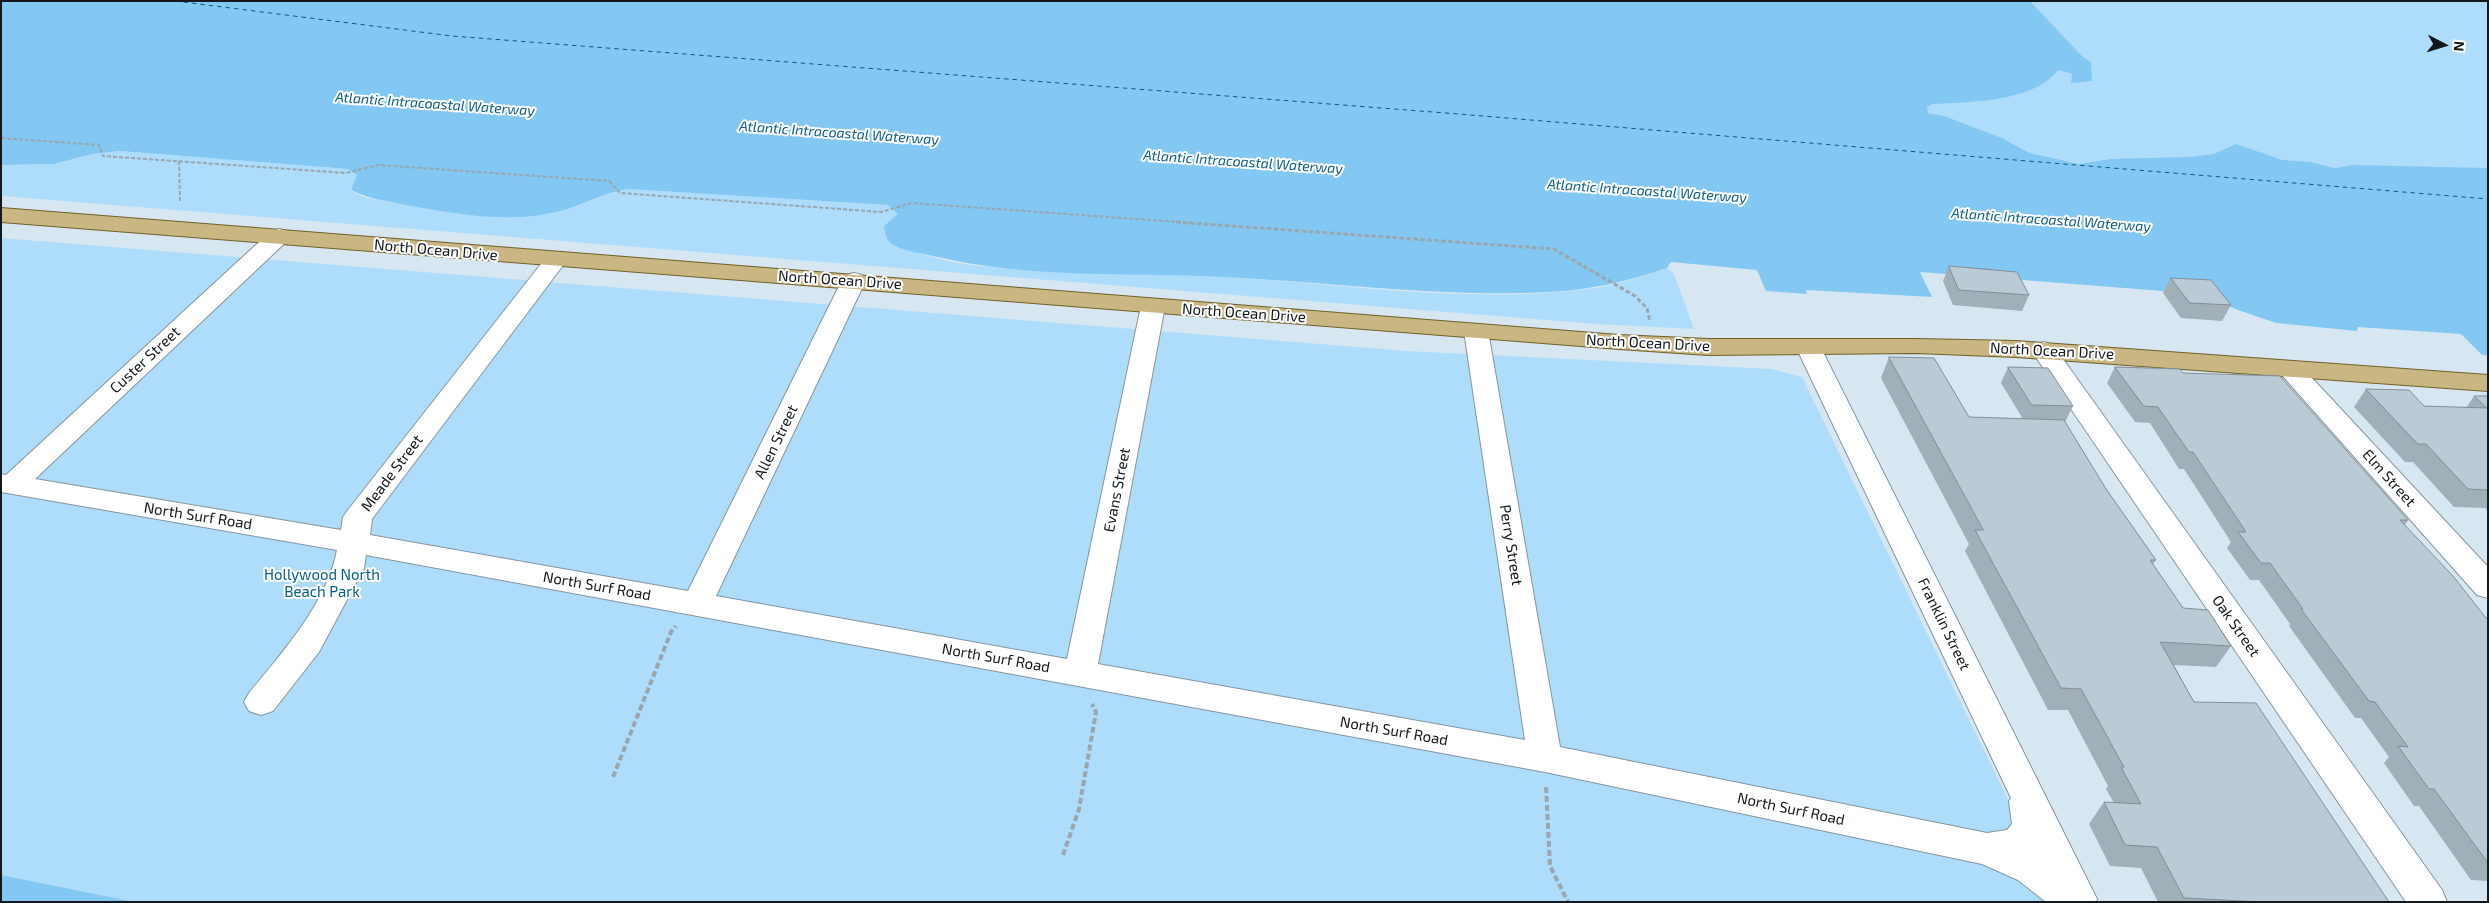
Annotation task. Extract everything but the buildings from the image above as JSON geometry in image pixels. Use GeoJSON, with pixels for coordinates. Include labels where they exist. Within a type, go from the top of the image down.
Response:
{"type":"FeatureCollection","features":[{"type":"Feature","properties":{"kind":"main road","name":"North Ocean Drive"},"geometry":{"type":"LineString","coordinates":[[3,216],[279,236],[556,260],[854,280],[1476,331],[1708,347],[1936,346],[2044,350],[2488,383]]}},
{"type":"Feature","properties":{"kind":"street","name":"Custer Street"},"geometry":{"type":"LineString","coordinates":[[6,484],[279,236]]}},
{"type":"Feature","properties":{"kind":"street","name":"Meade Street"},"geometry":{"type":"LineString","coordinates":[[261,702],[308,643],[349,568],[358,517],[556,260]]}},
{"type":"Feature","properties":{"kind":"street","name":"Allen Street"},"geometry":{"type":"LineString","coordinates":[[697,604],[854,280]]}},
{"type":"Feature","properties":{"kind":"street","name":"Evans Street"},"geometry":{"type":"LineString","coordinates":[[1080,674],[1153,306]]}},
{"type":"Feature","properties":{"kind":"street","name":"Perry Street"},"geometry":{"type":"LineString","coordinates":[[1476,331],[1545,758]]}},
{"type":"Feature","properties":{"kind":"street","name":"Franklin Street"},"geometry":{"type":"LineString","coordinates":[[1809,347],[2080,902]]}},
{"type":"Feature","properties":{"kind":"street","name":"Oak Street"},"geometry":{"type":"LineString","coordinates":[[2044,350],[2428,902]]}},
{"type":"Feature","properties":{"kind":"street","name":"Elm Street"},"geometry":{"type":"LineString","coordinates":[[2290,369],[2488,587]]}},
{"type":"Feature","properties":{"kind":"street","name":"North Surf Road"},"geometry":{"type":"LineString","coordinates":[[6,484],[353,542],[1545,758],[1987,849],[2031,868],[2074,902]]}},
{"type":"Feature","properties":{"kind":"street","name":"North Surf Road"},"geometry":{"type":"LineString","coordinates":[[1987,849],[2010,845],[2025,839],[2029,834],[2031,817],[2024,790]]}},
{"type":"Feature","properties":{"kind":"path"},"geometry":{"type":"LineString","coordinates":[[1,138],[99,145],[103,156],[179,162],[346,173],[378,165],[609,181],[620,193],[881,212],[912,203],[1554,250],[1635,296],[1647,308],[1651,330]]}},
{"type":"Feature","properties":{"kind":"path"},"geometry":{"type":"LineString","coordinates":[[179,162],[180,202]]}},
{"type":"Feature","properties":{"kind":"path"},"geometry":{"type":"LineString","coordinates":[[614,777],[671,632],[697,604]]}},
{"type":"Feature","properties":{"kind":"path"},"geometry":{"type":"LineString","coordinates":[[1063,855],[1079,809],[1096,712],[1080,674]]}},
{"type":"Feature","properties":{"kind":"path"},"geometry":{"type":"LineString","coordinates":[[1545,758],[1550,866],[1568,902]]}},
{"type":"Feature","properties":{"kind":"green space"},"geometry":{"type":"Polygon","coordinates":[[[2030,1],[2488,1],[2488,170],[2352,165],[2335,168],[2319,164],[2192,157],[2154,160],[2110,159],[2079,164],[2030,153],[2010,142],[1944,116],[1928,113],[1926,107],[1933,104],[2043,84],[2059,70],[2072,74],[2091,62],[2082,56],[2030,1]]]}},
{"type":"Feature","properties":{"kind":"green space"},"geometry":{"type":"Polygon","coordinates":[[[120,151],[348,169],[357,175],[351,191],[366,198],[488,216],[537,215],[560,211],[610,193],[628,189],[888,205],[898,214],[894,246],[951,262],[1002,268],[1224,277],[1410,292],[1503,294],[1550,293],[1596,288],[1641,277],[1667,268],[1674,274],[1694,329],[1596,324],[1,196],[1,165],[54,164],[92,154],[120,151]]]}},
{"type":"Feature","properties":{"kind":"green space","name":"Hollywood North Beach Park"},"geometry":{"type":"Polygon","coordinates":[[[1,238],[1407,351],[1772,369],[1802,377],[2058,902],[135,902],[1,875],[1,238]]]}},
{"type":"Feature","properties":{"kind":"water","name":"Atlantic Intracoastal Waterway"},"geometry":{"type":"Polygon","coordinates":[[[1,1],[2030,1],[2082,56],[2091,62],[2092,81],[2071,83],[2072,74],[2059,70],[2044,83],[2029,91],[1988,100],[1933,104],[1927,107],[1928,113],[1944,116],[2002,138],[2030,153],[2079,164],[2110,159],[2190,157],[2214,154],[2236,144],[2282,160],[2310,162],[2335,168],[2352,165],[2488,168],[2488,355],[2482,355],[2461,334],[2358,327],[2357,331],[2276,323],[2238,310],[2201,294],[1920,272],[1932,297],[1806,290],[1807,294],[1766,291],[1757,270],[1671,262],[1667,268],[1609,284],[1564,291],[1508,293],[1386,289],[1223,277],[1044,272],[973,264],[916,253],[895,246],[887,238],[884,226],[898,214],[888,205],[628,189],[610,193],[560,211],[522,217],[502,217],[444,212],[364,196],[351,190],[357,175],[348,169],[120,151],[92,154],[54,164],[1,165],[1,1]]]}},
{"type":"Feature","properties":{"kind":"water"},"geometry":{"type":"Polygon","coordinates":[[[1,875],[135,902],[1,902],[1,875]]]}},
{"type":"Feature","properties":{"kind":"ferry route"},"geometry":{"type":"LineString","coordinates":[[175,1],[452,36],[1446,113],[2488,199]]}}]}
